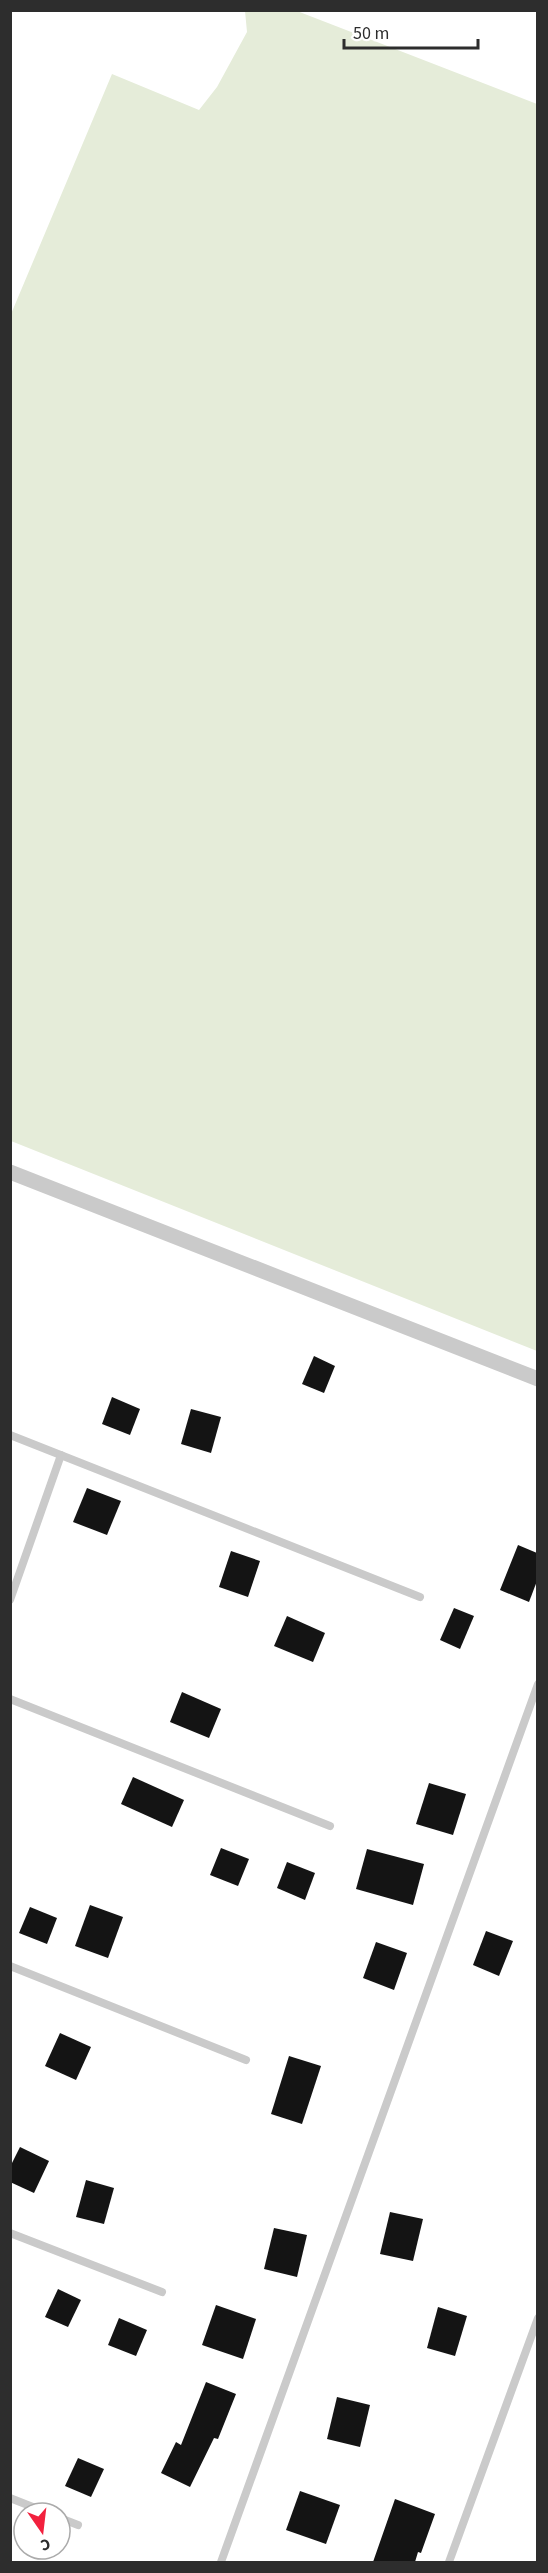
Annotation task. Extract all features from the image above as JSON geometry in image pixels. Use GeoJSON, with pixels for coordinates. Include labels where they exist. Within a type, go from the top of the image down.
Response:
{"type":"FeatureCollection","features":[{"type":"Feature","properties":{"kind":"street"},"geometry":{"type":"LineString","coordinates":[[10,1172],[537,1379]]}},
{"type":"Feature","properties":{"kind":"lane"},"geometry":{"type":"LineString","coordinates":[[10,1435],[420,1597]]}},
{"type":"Feature","properties":{"kind":"lane"},"geometry":{"type":"LineString","coordinates":[[10,1600],[62,1455]]}},
{"type":"Feature","properties":{"kind":"lane"},"geometry":{"type":"LineString","coordinates":[[221,2562],[537,1684]]}},
{"type":"Feature","properties":{"kind":"lane"},"geometry":{"type":"LineString","coordinates":[[10,1700],[330,1826]]}},
{"type":"Feature","properties":{"kind":"lane"},"geometry":{"type":"LineString","coordinates":[[10,1966],[246,2060]]}},
{"type":"Feature","properties":{"kind":"lane"},"geometry":{"type":"LineString","coordinates":[[10,2233],[162,2292]]}},
{"type":"Feature","properties":{"kind":"lane"},"geometry":{"type":"LineString","coordinates":[[449,2562],[537,2318]]}},
{"type":"Feature","properties":{"kind":"lane"},"geometry":{"type":"LineString","coordinates":[[72,2522],[78,2524]]}},
{"type":"Feature","properties":{"kind":"green space"},"geometry":{"type":"Polygon","coordinates":[[[245,11],[297,11],[537,104],[537,1351],[11,1141],[11,314],[112,74],[199,110],[217,87],[247,32],[245,11]]]}},
{"type":"Feature","properties":{"kind":"building"},"geometry":{"type":"Polygon","coordinates":[[[314,1356],[335,1366],[324,1393],[302,1384],[314,1356]]]}},
{"type":"Feature","properties":{"kind":"building"},"geometry":{"type":"Polygon","coordinates":[[[112,1397],[140,1409],[130,1435],[102,1424],[112,1397]]]}},
{"type":"Feature","properties":{"kind":"building"},"geometry":{"type":"Polygon","coordinates":[[[191,1409],[221,1417],[211,1453],[181,1444],[191,1409]]]}},
{"type":"Feature","properties":{"kind":"building"},"geometry":{"type":"Polygon","coordinates":[[[87,1488],[121,1501],[107,1535],[73,1522],[87,1488]]]}},
{"type":"Feature","properties":{"kind":"building"},"geometry":{"type":"Polygon","coordinates":[[[518,1545],[537,1553],[537,1581],[529,1602],[500,1590],[518,1545]]]}},
{"type":"Feature","properties":{"kind":"building"},"geometry":{"type":"Polygon","coordinates":[[[231,1551],[260,1561],[248,1597],[219,1587],[231,1551]]]}},
{"type":"Feature","properties":{"kind":"building"},"geometry":{"type":"Polygon","coordinates":[[[454,1608],[474,1616],[460,1649],[440,1640],[454,1608]]]}},
{"type":"Feature","properties":{"kind":"building"},"geometry":{"type":"Polygon","coordinates":[[[287,1616],[325,1633],[313,1662],[274,1646],[287,1616]]]}},
{"type":"Feature","properties":{"kind":"building"},"geometry":{"type":"Polygon","coordinates":[[[182,1692],[221,1709],[209,1738],[170,1722],[182,1692]]]}},
{"type":"Feature","properties":{"kind":"building"},"geometry":{"type":"Polygon","coordinates":[[[133,1777],[184,1800],[172,1827],[121,1804],[133,1777]]]}},
{"type":"Feature","properties":{"kind":"building"},"geometry":{"type":"Polygon","coordinates":[[[429,1783],[466,1794],[453,1835],[416,1824],[429,1783]]]}},
{"type":"Feature","properties":{"kind":"building"},"geometry":{"type":"Polygon","coordinates":[[[221,1848],[249,1859],[238,1886],[210,1875],[221,1848]]]}},
{"type":"Feature","properties":{"kind":"building"},"geometry":{"type":"Polygon","coordinates":[[[367,1849],[424,1864],[413,1905],[356,1889],[367,1849]]]}},
{"type":"Feature","properties":{"kind":"building"},"geometry":{"type":"Polygon","coordinates":[[[287,1862],[315,1873],[305,1900],[277,1888],[287,1862]]]}},
{"type":"Feature","properties":{"kind":"building"},"geometry":{"type":"Polygon","coordinates":[[[90,1905],[123,1917],[108,1958],[75,1946],[90,1905]]]}},
{"type":"Feature","properties":{"kind":"building"},"geometry":{"type":"Polygon","coordinates":[[[30,1907],[57,1918],[47,1944],[19,1933],[30,1907]]]}},
{"type":"Feature","properties":{"kind":"building"},"geometry":{"type":"Polygon","coordinates":[[[486,1931],[513,1941],[499,1976],[473,1965],[486,1931]]]}},
{"type":"Feature","properties":{"kind":"building"},"geometry":{"type":"Polygon","coordinates":[[[376,1942],[407,1953],[394,1990],[363,1978],[376,1942]]]}},
{"type":"Feature","properties":{"kind":"building"},"geometry":{"type":"Polygon","coordinates":[[[60,2033],[91,2047],[76,2080],[45,2066],[60,2033]]]}},
{"type":"Feature","properties":{"kind":"building"},"geometry":{"type":"Polygon","coordinates":[[[289,2056],[321,2066],[302,2124],[271,2114],[289,2056]]]}},
{"type":"Feature","properties":{"kind":"building"},"geometry":{"type":"Polygon","coordinates":[[[20,2147],[49,2161],[34,2193],[10,2182],[10,2167],[20,2147]]]}},
{"type":"Feature","properties":{"kind":"building"},"geometry":{"type":"Polygon","coordinates":[[[86,2180],[114,2188],[104,2224],[76,2217],[86,2180]]]}},
{"type":"Feature","properties":{"kind":"building"},"geometry":{"type":"Polygon","coordinates":[[[390,2212],[423,2219],[413,2261],[380,2254],[390,2212]]]}},
{"type":"Feature","properties":{"kind":"building"},"geometry":{"type":"Polygon","coordinates":[[[274,2228],[307,2235],[297,2277],[264,2269],[274,2228]]]}},
{"type":"Feature","properties":{"kind":"building"},"geometry":{"type":"Polygon","coordinates":[[[58,2289],[81,2300],[68,2327],[45,2317],[58,2289]]]}},
{"type":"Feature","properties":{"kind":"building"},"geometry":{"type":"Polygon","coordinates":[[[216,2305],[256,2319],[243,2359],[202,2345],[216,2305]]]}},
{"type":"Feature","properties":{"kind":"building"},"geometry":{"type":"Polygon","coordinates":[[[438,2307],[467,2316],[455,2356],[427,2348],[438,2307]]]}},
{"type":"Feature","properties":{"kind":"building"},"geometry":{"type":"Polygon","coordinates":[[[119,2318],[147,2330],[136,2356],[108,2345],[119,2318]]]}},
{"type":"Feature","properties":{"kind":"building"},"geometry":{"type":"Polygon","coordinates":[[[206,2382],[236,2394],[218,2439],[214,2438],[190,2487],[161,2473],[176,2442],[181,2445],[206,2382]]]}},
{"type":"Feature","properties":{"kind":"building"},"geometry":{"type":"Polygon","coordinates":[[[337,2397],[370,2405],[360,2447],[327,2439],[337,2397]]]}},
{"type":"Feature","properties":{"kind":"building"},"geometry":{"type":"Polygon","coordinates":[[[78,2458],[104,2469],[91,2497],[65,2486],[78,2458]]]}},
{"type":"Feature","properties":{"kind":"building"},"geometry":{"type":"Polygon","coordinates":[[[300,2491],[340,2505],[326,2544],[286,2530],[300,2491]]]}},
{"type":"Feature","properties":{"kind":"building"},"geometry":{"type":"Polygon","coordinates":[[[395,2499],[435,2514],[421,2553],[418,2552],[415,2562],[373,2562],[395,2499]]]}}]}
